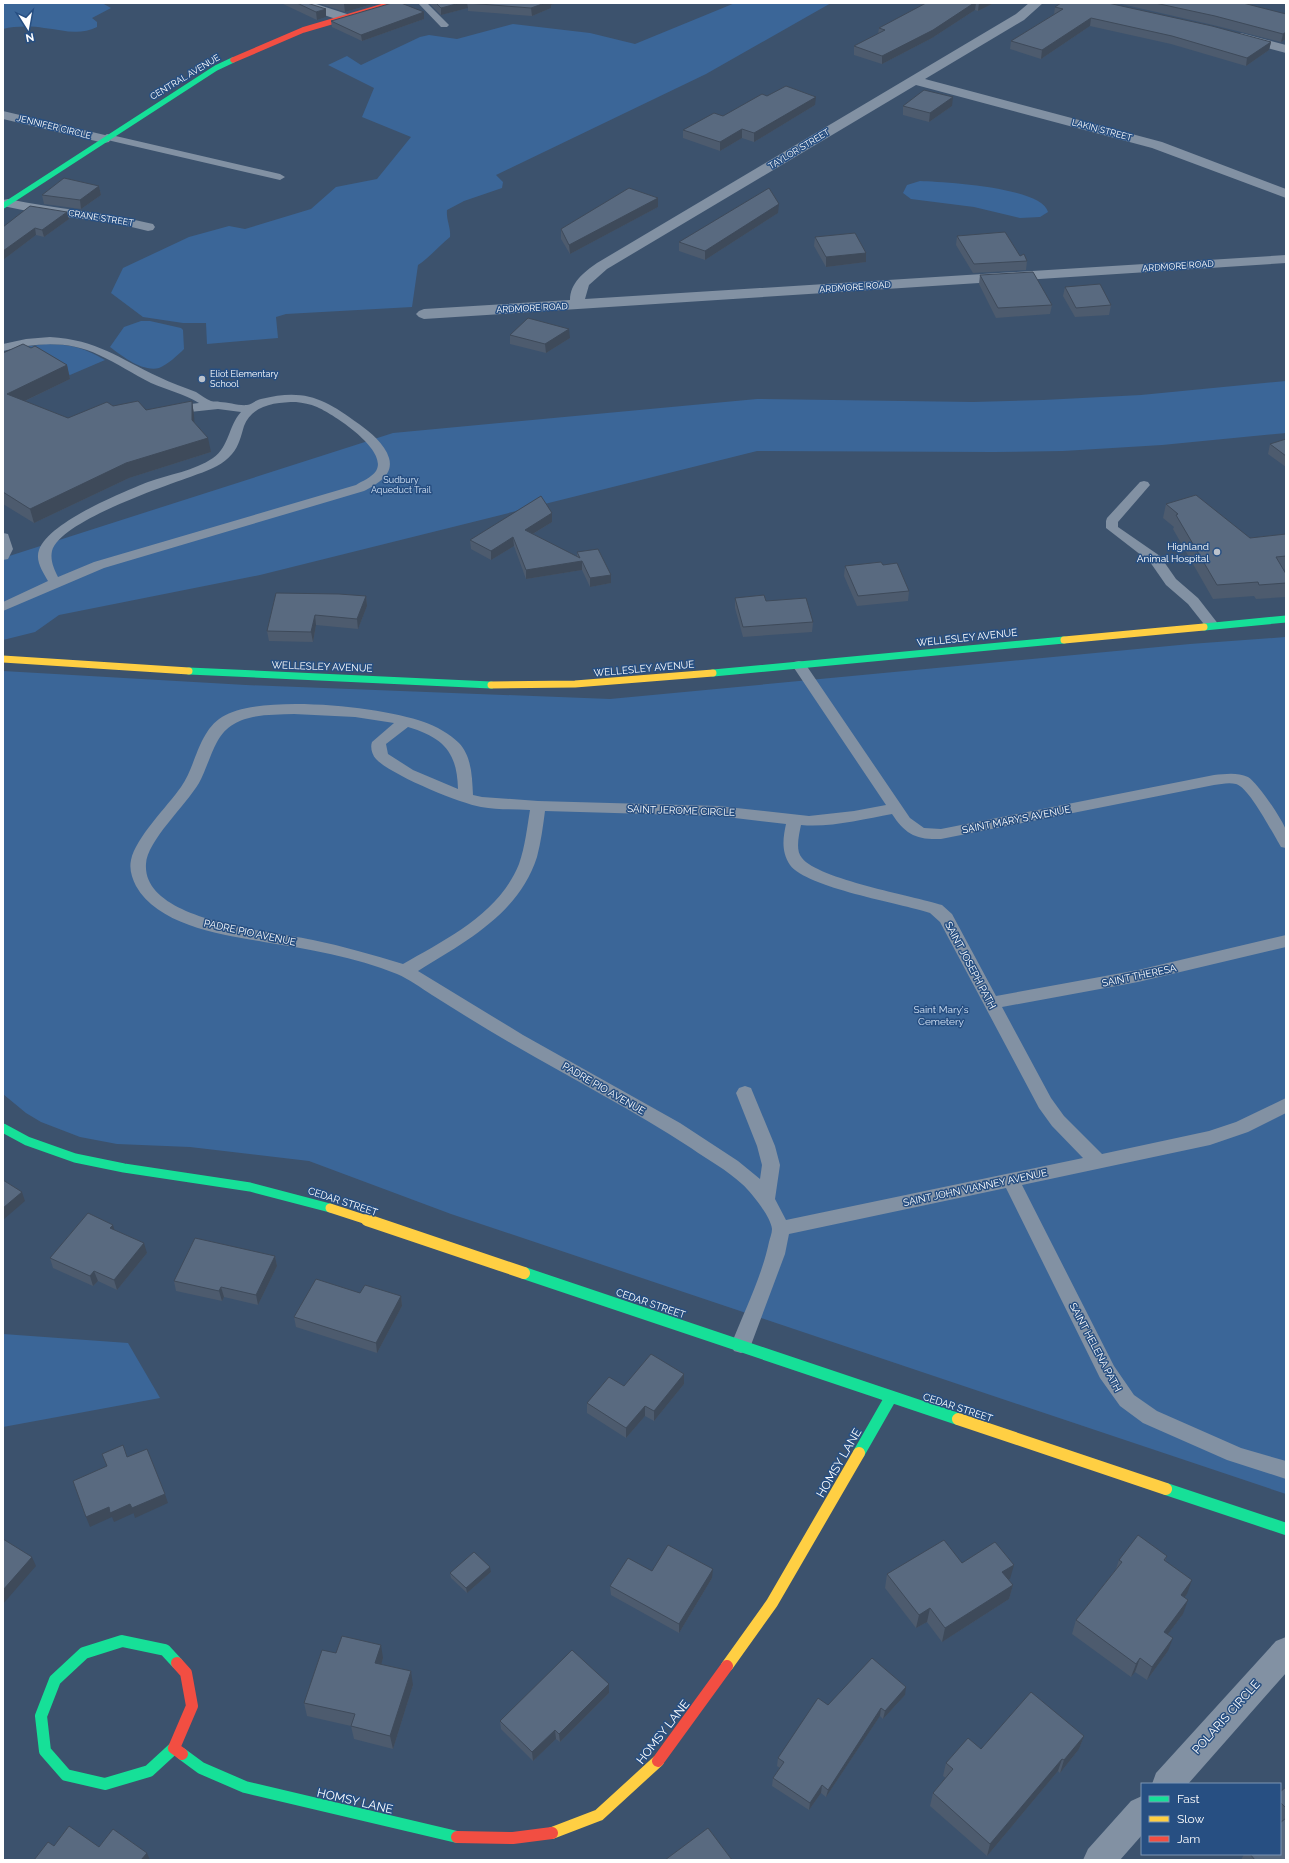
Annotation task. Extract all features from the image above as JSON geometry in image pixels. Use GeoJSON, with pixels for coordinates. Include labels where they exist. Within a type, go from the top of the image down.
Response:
{"type":"FeatureCollection","features":[{"type":"Feature","properties":{"kind":"street"},"geometry":{"type":"LineString","coordinates":[[301,3],[342,17]]}},
{"type":"Feature","properties":{"kind":"street","name":"CENTRAL AVENUE"},"geometry":{"type":"LineString","coordinates":[[5,204],[105,138],[216,68],[266,45],[342,17],[395,3]]}},
{"type":"Feature","properties":{"kind":"street","name":"TAYLOR STREET"},"geometry":{"type":"LineString","coordinates":[[578,306],[576,299],[577,292],[581,285],[602,266],[1020,17],[1037,3]]}},
{"type":"Feature","properties":{"kind":"street"},"geometry":{"type":"LineString","coordinates":[[1227,34],[1286,49]]}},
{"type":"Feature","properties":{"kind":"street","name":"LAKIN STREET"},"geometry":{"type":"LineString","coordinates":[[913,80],[1157,145],[1286,194]]}},
{"type":"Feature","properties":{"kind":"street","name":"JENNIFER CIRCLE"},"geometry":{"type":"LineString","coordinates":[[3,115],[105,138]]}},
{"type":"Feature","properties":{"kind":"street","name":"CRANE STREET"},"geometry":{"type":"LineString","coordinates":[[5,204],[115,219],[148,226]]}},
{"type":"Feature","properties":{"kind":"street","name":"ARDMORE ROAD"},"geometry":{"type":"LineString","coordinates":[[424,314],[578,306],[1286,259]]}},
{"type":"Feature","properties":{"kind":"street","name":"WELLESLEY AVENUE"},"geometry":{"type":"LineString","coordinates":[[3,659],[199,672],[535,686],[596,684],[1286,619]]}},
{"type":"Feature","properties":{"kind":"street","name":"CEDAR STREET"},"geometry":{"type":"LineString","coordinates":[[3,1128],[37,1146],[66,1157],[134,1170],[248,1186],[302,1199],[1286,1528]]}},
{"type":"Feature","properties":{"kind":"street","name":"HOMSY LANE"},"geometry":{"type":"LineString","coordinates":[[174,1748],[201,1768],[245,1787],[455,1837],[513,1838],[558,1832],[599,1815],[655,1766],[772,1603],[891,1397]]}},
{"type":"Feature","properties":{"kind":"street"},"geometry":{"type":"LineString","coordinates":[[122,1640],[165,1650],[186,1673],[192,1706],[174,1748],[149,1771],[105,1784],[66,1774],[45,1751],[40,1716],[55,1680],[84,1653],[122,1640]]}},
{"type":"Feature","properties":{"kind":"street","name":"POLARIS CIRCLE"},"geometry":{"type":"LineString","coordinates":[[1168,1783],[1286,1651]]}},
{"type":"Feature","properties":{"kind":"street"},"geometry":{"type":"LineString","coordinates":[[1099,1860],[1141,1813]]}},
{"type":"Feature","properties":{"kind":"lane"},"geometry":{"type":"LineString","coordinates":[[422,3],[444,25]]}},
{"type":"Feature","properties":{"kind":"lane"},"geometry":{"type":"LineString","coordinates":[[105,138],[280,177]]}},
{"type":"Feature","properties":{"kind":"lane"},"geometry":{"type":"LineString","coordinates":[[3,348],[40,340],[63,341],[86,346],[107,354],[156,381],[195,395],[210,406]]}},
{"type":"Feature","properties":{"kind":"lane"},"geometry":{"type":"LineString","coordinates":[[3,607],[98,565],[368,485],[382,473],[384,457],[378,447],[367,436],[319,403],[301,399],[282,399],[265,402],[249,409],[240,420],[231,448],[221,459],[201,469],[134,493],[61,531],[50,542],[45,554],[48,570],[55,583]]}},
{"type":"Feature","properties":{"kind":"lane"},"geometry":{"type":"LineString","coordinates":[[167,411],[210,406],[227,406],[249,409]]}},
{"type":"Feature","properties":{"kind":"lane"},"geometry":{"type":"LineString","coordinates":[[1144,485],[1112,521],[1111,526],[1114,531],[1155,559],[1171,582],[1193,601],[1212,625]]}},
{"type":"Feature","properties":{"kind":"lane"},"geometry":{"type":"LineString","coordinates":[[3,537],[6,549],[3,556]]}},
{"type":"Feature","properties":{"kind":"lane"},"geometry":{"type":"LineString","coordinates":[[3,592],[16,601]]}},
{"type":"Feature","properties":{"kind":"lane","name":"SAINT MARY'S AVENUE"},"geometry":{"type":"LineString","coordinates":[[799,665],[895,808],[909,827],[914,830],[926,834],[934,834],[1214,780],[1234,779],[1242,781],[1250,789],[1286,843]]}},
{"type":"Feature","properties":{"kind":"lane","name":"PADRE PIO AVENUE"},"geometry":{"type":"LineString","coordinates":[[406,721],[361,713],[275,710],[251,711],[229,719],[216,731],[189,787],[148,841],[138,862],[142,886],[156,900],[169,909],[190,919],[240,932],[334,950],[405,971],[517,1039],[680,1132],[740,1171],[750,1180],[766,1200],[781,1228]]}},
{"type":"Feature","properties":{"kind":"lane"},"geometry":{"type":"LineString","coordinates":[[406,721],[423,726],[447,741],[458,752],[464,769],[466,798]]}},
{"type":"Feature","properties":{"kind":"lane","name":"SAINT JEROME CIRCLE"},"geometry":{"type":"LineString","coordinates":[[406,721],[380,742],[378,746],[381,756],[418,778],[466,798],[482,802],[538,806],[718,811],[794,820],[820,821],[895,808]]}},
{"type":"Feature","properties":{"kind":"lane"},"geometry":{"type":"LineString","coordinates":[[405,971],[481,922],[498,908],[508,896],[524,872],[529,856],[538,806]]}},
{"type":"Feature","properties":{"kind":"lane","name":"SAINT JOSEPH PATH"},"geometry":{"type":"LineString","coordinates":[[794,820],[791,848],[796,862],[803,869],[824,878],[936,909],[946,918],[1045,1103],[1058,1121],[1098,1160]]}},
{"type":"Feature","properties":{"kind":"lane","name":"SAINT THERESA"},"geometry":{"type":"LineString","coordinates":[[991,1003],[1138,976],[1286,941]]}},
{"type":"Feature","properties":{"kind":"lane"},"geometry":{"type":"LineString","coordinates":[[745,1093],[766,1146],[771,1165],[766,1200]]}},
{"type":"Feature","properties":{"kind":"lane","name":"SAINT JOHN VIANNEY AVENUE"},"geometry":{"type":"LineString","coordinates":[[781,1228],[1098,1160],[1210,1138],[1242,1127],[1286,1105]]}},
{"type":"Feature","properties":{"kind":"lane","name":"SAINT HELENA PATH"},"geometry":{"type":"LineString","coordinates":[[1010,1179],[1107,1372],[1122,1396],[1153,1420],[1227,1452],[1286,1470]]}},
{"type":"Feature","properties":{"kind":"lane"},"geometry":{"type":"LineString","coordinates":[[741,1345],[776,1254],[781,1228]]}},
{"type":"Feature","properties":{"kind":"green space"},"geometry":{"type":"Polygon","coordinates":[[[3,3],[102,3],[111,8],[92,18],[97,22],[97,27],[90,30],[71,32],[39,27],[13,27],[3,29],[3,3]]]}},
{"type":"Feature","properties":{"kind":"green space"},"geometry":{"type":"Polygon","coordinates":[[[735,3],[831,3],[706,74],[496,175],[503,182],[502,188],[464,201],[447,210],[450,237],[418,265],[412,307],[286,314],[276,317],[278,338],[207,344],[206,323],[183,323],[143,317],[111,293],[123,268],[189,237],[229,226],[245,229],[311,209],[336,187],[377,179],[411,137],[362,117],[374,88],[328,65],[347,56],[361,65],[420,37],[429,35],[457,39],[513,24],[590,33],[635,44],[735,3]]]}},
{"type":"Feature","properties":{"kind":"green space"},"geometry":{"type":"Polygon","coordinates":[[[920,181],[969,185],[1011,191],[1029,197],[1042,204],[1048,212],[1040,217],[1020,218],[974,207],[911,199],[903,193],[907,185],[920,181]]]}},
{"type":"Feature","properties":{"kind":"green space"},"geometry":{"type":"Polygon","coordinates":[[[141,321],[150,321],[181,328],[183,330],[184,349],[165,365],[153,369],[146,368],[133,362],[120,355],[110,347],[124,327],[141,321]]]}},
{"type":"Feature","properties":{"kind":"green space"},"geometry":{"type":"Polygon","coordinates":[[[46,344],[77,348],[90,352],[105,360],[70,375],[17,348],[46,344]]]}},
{"type":"Feature","properties":{"kind":"green space","name":"Sudbury Aqueduct Trail"},"geometry":{"type":"Polygon","coordinates":[[[1286,381],[1286,433],[1162,445],[1063,451],[757,451],[260,575],[59,615],[35,632],[3,640],[3,558],[393,433],[757,399],[973,402],[1043,400],[1141,395],[1286,381]]]}},
{"type":"Feature","properties":{"kind":"green space","name":"Saint Mary's Cemetery"},"geometry":{"type":"Polygon","coordinates":[[[1286,637],[1286,1494],[451,1214],[309,1161],[190,1147],[117,1144],[80,1137],[41,1122],[26,1113],[3,1094],[3,671],[246,685],[610,699],[1190,644],[1286,637]]]}},
{"type":"Feature","properties":{"kind":"green space"},"geometry":{"type":"Polygon","coordinates":[[[3,1334],[128,1343],[160,1398],[3,1427],[3,1334]]]}},
{"type":"Feature","properties":{"kind":"building"},"geometry":{"type":"Polygon","coordinates":[[[297,3],[307,3],[326,9],[316,12],[297,3]]]}},
{"type":"Feature","properties":{"kind":"building"},"geometry":{"type":"Polygon","coordinates":[[[392,3],[401,3],[424,12],[361,35],[331,21],[392,3]]]}},
{"type":"Feature","properties":{"kind":"building"},"geometry":{"type":"Polygon","coordinates":[[[436,3],[460,3],[441,8],[436,3]]]}},
{"type":"Feature","properties":{"kind":"building"},"geometry":{"type":"Polygon","coordinates":[[[467,3],[545,3],[531,8],[467,3]]]}},
{"type":"Feature","properties":{"kind":"building"},"geometry":{"type":"Polygon","coordinates":[[[926,3],[974,3],[933,30],[882,56],[854,46],[885,30],[879,28],[926,3]]]}},
{"type":"Feature","properties":{"kind":"building"},"geometry":{"type":"Polygon","coordinates":[[[1061,3],[1108,3],[1212,26],[1271,42],[1247,58],[1172,36],[1091,18],[1042,50],[1011,41],[1063,9],[1055,7],[1061,3]]]}},
{"type":"Feature","properties":{"kind":"building"},"geometry":{"type":"Polygon","coordinates":[[[1155,3],[1243,3],[1286,14],[1286,32],[1283,34],[1215,16],[1155,3]]]}},
{"type":"Feature","properties":{"kind":"building"},"geometry":{"type":"Polygon","coordinates":[[[786,86],[816,97],[754,133],[742,129],[720,142],[683,130],[714,113],[723,116],[762,94],[767,96],[786,86]]]}},
{"type":"Feature","properties":{"kind":"building"},"geometry":{"type":"Polygon","coordinates":[[[924,90],[953,97],[930,113],[903,106],[924,90]]]}},
{"type":"Feature","properties":{"kind":"building"},"geometry":{"type":"Polygon","coordinates":[[[64,178],[99,186],[80,200],[42,195],[64,178]]]}},
{"type":"Feature","properties":{"kind":"building"},"geometry":{"type":"Polygon","coordinates":[[[629,188],[658,198],[569,245],[561,229],[629,188]]]}},
{"type":"Feature","properties":{"kind":"building"},"geometry":{"type":"Polygon","coordinates":[[[769,188],[779,204],[705,251],[679,242],[769,188]]]}},
{"type":"Feature","properties":{"kind":"building"},"geometry":{"type":"Polygon","coordinates":[[[30,206],[67,212],[42,230],[35,228],[3,251],[3,227],[30,206]]]}},
{"type":"Feature","properties":{"kind":"building"},"geometry":{"type":"Polygon","coordinates":[[[1005,232],[1020,256],[1024,254],[1027,261],[974,264],[957,236],[1005,232]]]}},
{"type":"Feature","properties":{"kind":"building"},"geometry":{"type":"Polygon","coordinates":[[[855,233],[866,253],[826,257],[815,237],[855,233]]]}},
{"type":"Feature","properties":{"kind":"building"},"geometry":{"type":"Polygon","coordinates":[[[1033,272],[1052,305],[998,308],[980,275],[1033,272]]]}},
{"type":"Feature","properties":{"kind":"building"},"geometry":{"type":"Polygon","coordinates":[[[1100,284],[1111,305],[1076,308],[1065,287],[1100,284]]]}},
{"type":"Feature","properties":{"kind":"building"},"geometry":{"type":"Polygon","coordinates":[[[528,318],[569,329],[545,344],[510,335],[528,318]]]}},
{"type":"Feature","properties":{"kind":"building"},"geometry":{"type":"Polygon","coordinates":[[[23,344],[31,348],[35,346],[67,365],[7,394],[68,418],[107,402],[113,406],[138,401],[146,410],[192,401],[192,420],[208,438],[126,463],[30,509],[3,492],[3,353],[23,344]]]}},
{"type":"Feature","properties":{"kind":"building"},"geometry":{"type":"Polygon","coordinates":[[[1286,439],[1286,456],[1270,444],[1286,439]]]}},
{"type":"Feature","properties":{"kind":"building"},"geometry":{"type":"Polygon","coordinates":[[[1196,495],[1250,538],[1286,534],[1286,556],[1276,557],[1286,574],[1286,583],[1259,585],[1258,582],[1217,585],[1176,515],[1178,514],[1166,504],[1196,495]]]}},
{"type":"Feature","properties":{"kind":"building"},"geometry":{"type":"Polygon","coordinates":[[[541,496],[552,513],[525,530],[580,558],[577,552],[598,549],[611,575],[590,578],[582,561],[526,570],[513,537],[491,551],[470,540],[541,496]]]}},
{"type":"Feature","properties":{"kind":"building"},"geometry":{"type":"Polygon","coordinates":[[[881,562],[883,565],[897,563],[909,591],[858,596],[845,566],[881,562]]]}},
{"type":"Feature","properties":{"kind":"building"},"geometry":{"type":"Polygon","coordinates":[[[276,593],[366,596],[357,619],[315,615],[311,632],[267,631],[276,593]]]}},
{"type":"Feature","properties":{"kind":"building"},"geometry":{"type":"Polygon","coordinates":[[[764,595],[766,601],[806,598],[813,622],[743,627],[735,598],[764,595]]]}},
{"type":"Feature","properties":{"kind":"building"},"geometry":{"type":"Polygon","coordinates":[[[3,1180],[22,1192],[3,1208],[3,1180]]]}},
{"type":"Feature","properties":{"kind":"building"},"geometry":{"type":"Polygon","coordinates":[[[88,1213],[113,1225],[110,1228],[144,1243],[114,1280],[94,1271],[90,1276],[50,1258],[88,1213]]]}},
{"type":"Feature","properties":{"kind":"building"},"geometry":{"type":"Polygon","coordinates":[[[195,1238],[275,1256],[256,1295],[221,1287],[219,1291],[174,1281],[195,1238]]]}},
{"type":"Feature","properties":{"kind":"building"},"geometry":{"type":"Polygon","coordinates":[[[316,1279],[360,1293],[365,1285],[401,1296],[376,1343],[294,1317],[316,1279]]]}},
{"type":"Feature","properties":{"kind":"building"},"geometry":{"type":"Polygon","coordinates":[[[651,1354],[684,1374],[654,1411],[645,1406],[626,1428],[587,1403],[609,1377],[624,1386],[651,1354]]]}},
{"type":"Feature","properties":{"kind":"building"},"geometry":{"type":"Polygon","coordinates":[[[123,1445],[127,1457],[147,1449],[165,1494],[132,1508],[130,1504],[110,1513],[109,1507],[86,1517],[73,1481],[107,1466],[102,1454],[123,1445]]]}},
{"type":"Feature","properties":{"kind":"building"},"geometry":{"type":"Polygon","coordinates":[[[1138,1535],[1167,1556],[1164,1560],[1192,1580],[1181,1595],[1188,1600],[1164,1632],[1173,1638],[1152,1667],[1140,1658],[1136,1664],[1076,1620],[1122,1562],[1119,1560],[1138,1535]]]}},
{"type":"Feature","properties":{"kind":"building"},"geometry":{"type":"Polygon","coordinates":[[[3,1539],[32,1557],[3,1590],[3,1539]]]}},
{"type":"Feature","properties":{"kind":"building"},"geometry":{"type":"Polygon","coordinates":[[[944,1540],[962,1563],[995,1542],[1014,1565],[1002,1572],[1013,1585],[945,1628],[930,1608],[919,1615],[887,1574],[944,1540]]]}},
{"type":"Feature","properties":{"kind":"building"},"geometry":{"type":"Polygon","coordinates":[[[668,1545],[713,1569],[679,1624],[610,1586],[628,1558],[652,1571],[668,1545]]]}},
{"type":"Feature","properties":{"kind":"building"},"geometry":{"type":"Polygon","coordinates":[[[474,1552],[490,1567],[466,1588],[450,1573],[474,1552]]]}},
{"type":"Feature","properties":{"kind":"building"},"geometry":{"type":"Polygon","coordinates":[[[342,1636],[381,1645],[375,1663],[411,1671],[390,1736],[351,1726],[355,1714],[304,1703],[322,1650],[336,1653],[342,1636]]]}},
{"type":"Feature","properties":{"kind":"building"},"geometry":{"type":"Polygon","coordinates":[[[572,1650],[609,1684],[559,1734],[555,1730],[532,1752],[500,1721],[572,1650]]]}},
{"type":"Feature","properties":{"kind":"building"},"geometry":{"type":"Polygon","coordinates":[[[872,1658],[906,1687],[885,1711],[881,1708],[828,1790],[822,1785],[810,1803],[773,1778],[784,1762],[778,1758],[818,1698],[828,1705],[872,1658]]]}},
{"type":"Feature","properties":{"kind":"building"},"geometry":{"type":"Polygon","coordinates":[[[1031,1692],[1084,1736],[1064,1760],[1062,1759],[990,1844],[933,1793],[953,1769],[946,1763],[968,1738],[981,1749],[1031,1692]]]}},
{"type":"Feature","properties":{"kind":"building"},"geometry":{"type":"Polygon","coordinates":[[[1286,1787],[1286,1808],[1281,1803],[1281,1791],[1286,1787]]]}},
{"type":"Feature","properties":{"kind":"building"},"geometry":{"type":"Polygon","coordinates":[[[1286,1818],[1286,1860],[1255,1860],[1251,1855],[1281,1855],[1281,1822],[1286,1818]]]}},
{"type":"Feature","properties":{"kind":"building"},"geometry":{"type":"Polygon","coordinates":[[[69,1826],[99,1847],[113,1829],[147,1853],[141,1860],[34,1860],[48,1842],[54,1846],[69,1826]]]}},
{"type":"Feature","properties":{"kind":"building"},"geometry":{"type":"Polygon","coordinates":[[[708,1828],[732,1860],[665,1860],[708,1828]]]}},
{"type":"Feature","properties":{"kind":"traffic: fast"},"geometry":{"type":"LineString","coordinates":[[3,206],[216,68],[233,60]]}},
{"type":"Feature","properties":{"kind":"traffic: fast"},"geometry":{"type":"LineString","coordinates":[[1204,627],[1286,619]]}},
{"type":"Feature","properties":{"kind":"traffic: fast"},"geometry":{"type":"LineString","coordinates":[[713,673],[1064,640]]}},
{"type":"Feature","properties":{"kind":"traffic: fast"},"geometry":{"type":"LineString","coordinates":[[189,671],[491,685]]}},
{"type":"Feature","properties":{"kind":"traffic: fast"},"geometry":{"type":"LineString","coordinates":[[3,1128],[27,1141],[51,1151],[75,1158],[124,1168],[250,1187],[298,1198],[330,1208]]}},
{"type":"Feature","properties":{"kind":"traffic: fast"},"geometry":{"type":"LineString","coordinates":[[524,1273],[958,1419]]}},
{"type":"Feature","properties":{"kind":"traffic: fast"},"geometry":{"type":"LineString","coordinates":[[859,1453],[891,1397]]}},
{"type":"Feature","properties":{"kind":"traffic: fast"},"geometry":{"type":"LineString","coordinates":[[1166,1489],[1286,1529]]}},
{"type":"Feature","properties":{"kind":"traffic: fast"},"geometry":{"type":"LineString","coordinates":[[174,1748],[149,1771],[105,1784],[66,1775],[45,1751],[41,1716],[55,1680],[84,1653],[122,1641],[165,1650],[177,1663]]}},
{"type":"Feature","properties":{"kind":"traffic: fast"},"geometry":{"type":"LineString","coordinates":[[182,1754],[201,1768],[245,1787],[457,1837]]}},
{"type":"Feature","properties":{"kind":"traffic: slow"},"geometry":{"type":"LineString","coordinates":[[1064,640],[1204,627]]}},
{"type":"Feature","properties":{"kind":"traffic: slow"},"geometry":{"type":"LineString","coordinates":[[3,659],[189,671]]}},
{"type":"Feature","properties":{"kind":"traffic: slow"},"geometry":{"type":"LineString","coordinates":[[491,685],[575,684],[713,673]]}},
{"type":"Feature","properties":{"kind":"traffic: slow"},"geometry":{"type":"LineString","coordinates":[[330,1208],[524,1273]]}},
{"type":"Feature","properties":{"kind":"traffic: slow"},"geometry":{"type":"LineString","coordinates":[[958,1419],[1166,1489]]}},
{"type":"Feature","properties":{"kind":"traffic: slow"},"geometry":{"type":"LineString","coordinates":[[727,1666],[772,1603],[859,1453]]}},
{"type":"Feature","properties":{"kind":"traffic: slow"},"geometry":{"type":"LineString","coordinates":[[552,1833],[599,1815],[658,1761]]}},
{"type":"Feature","properties":{"kind":"traffic: jam"},"geometry":{"type":"LineString","coordinates":[[233,60],[303,30],[395,3]]}},
{"type":"Feature","properties":{"kind":"traffic: jam"},"geometry":{"type":"LineString","coordinates":[[177,1663],[186,1673],[192,1706],[174,1748],[182,1754]]}},
{"type":"Feature","properties":{"kind":"traffic: jam"},"geometry":{"type":"LineString","coordinates":[[658,1761],[727,1666]]}},
{"type":"Feature","properties":{"kind":"traffic: jam"},"geometry":{"type":"LineString","coordinates":[[457,1837],[513,1838],[552,1833]]}},
{"type":"Feature","properties":{"kind":"place","name":"Eliot Elementary School"},"geometry":{"type":"Point","coordinates":[202,379]}},
{"type":"Feature","properties":{"kind":"place","name":"Highland Animal Hospital"},"geometry":{"type":"Point","coordinates":[1217,552]}}]}
